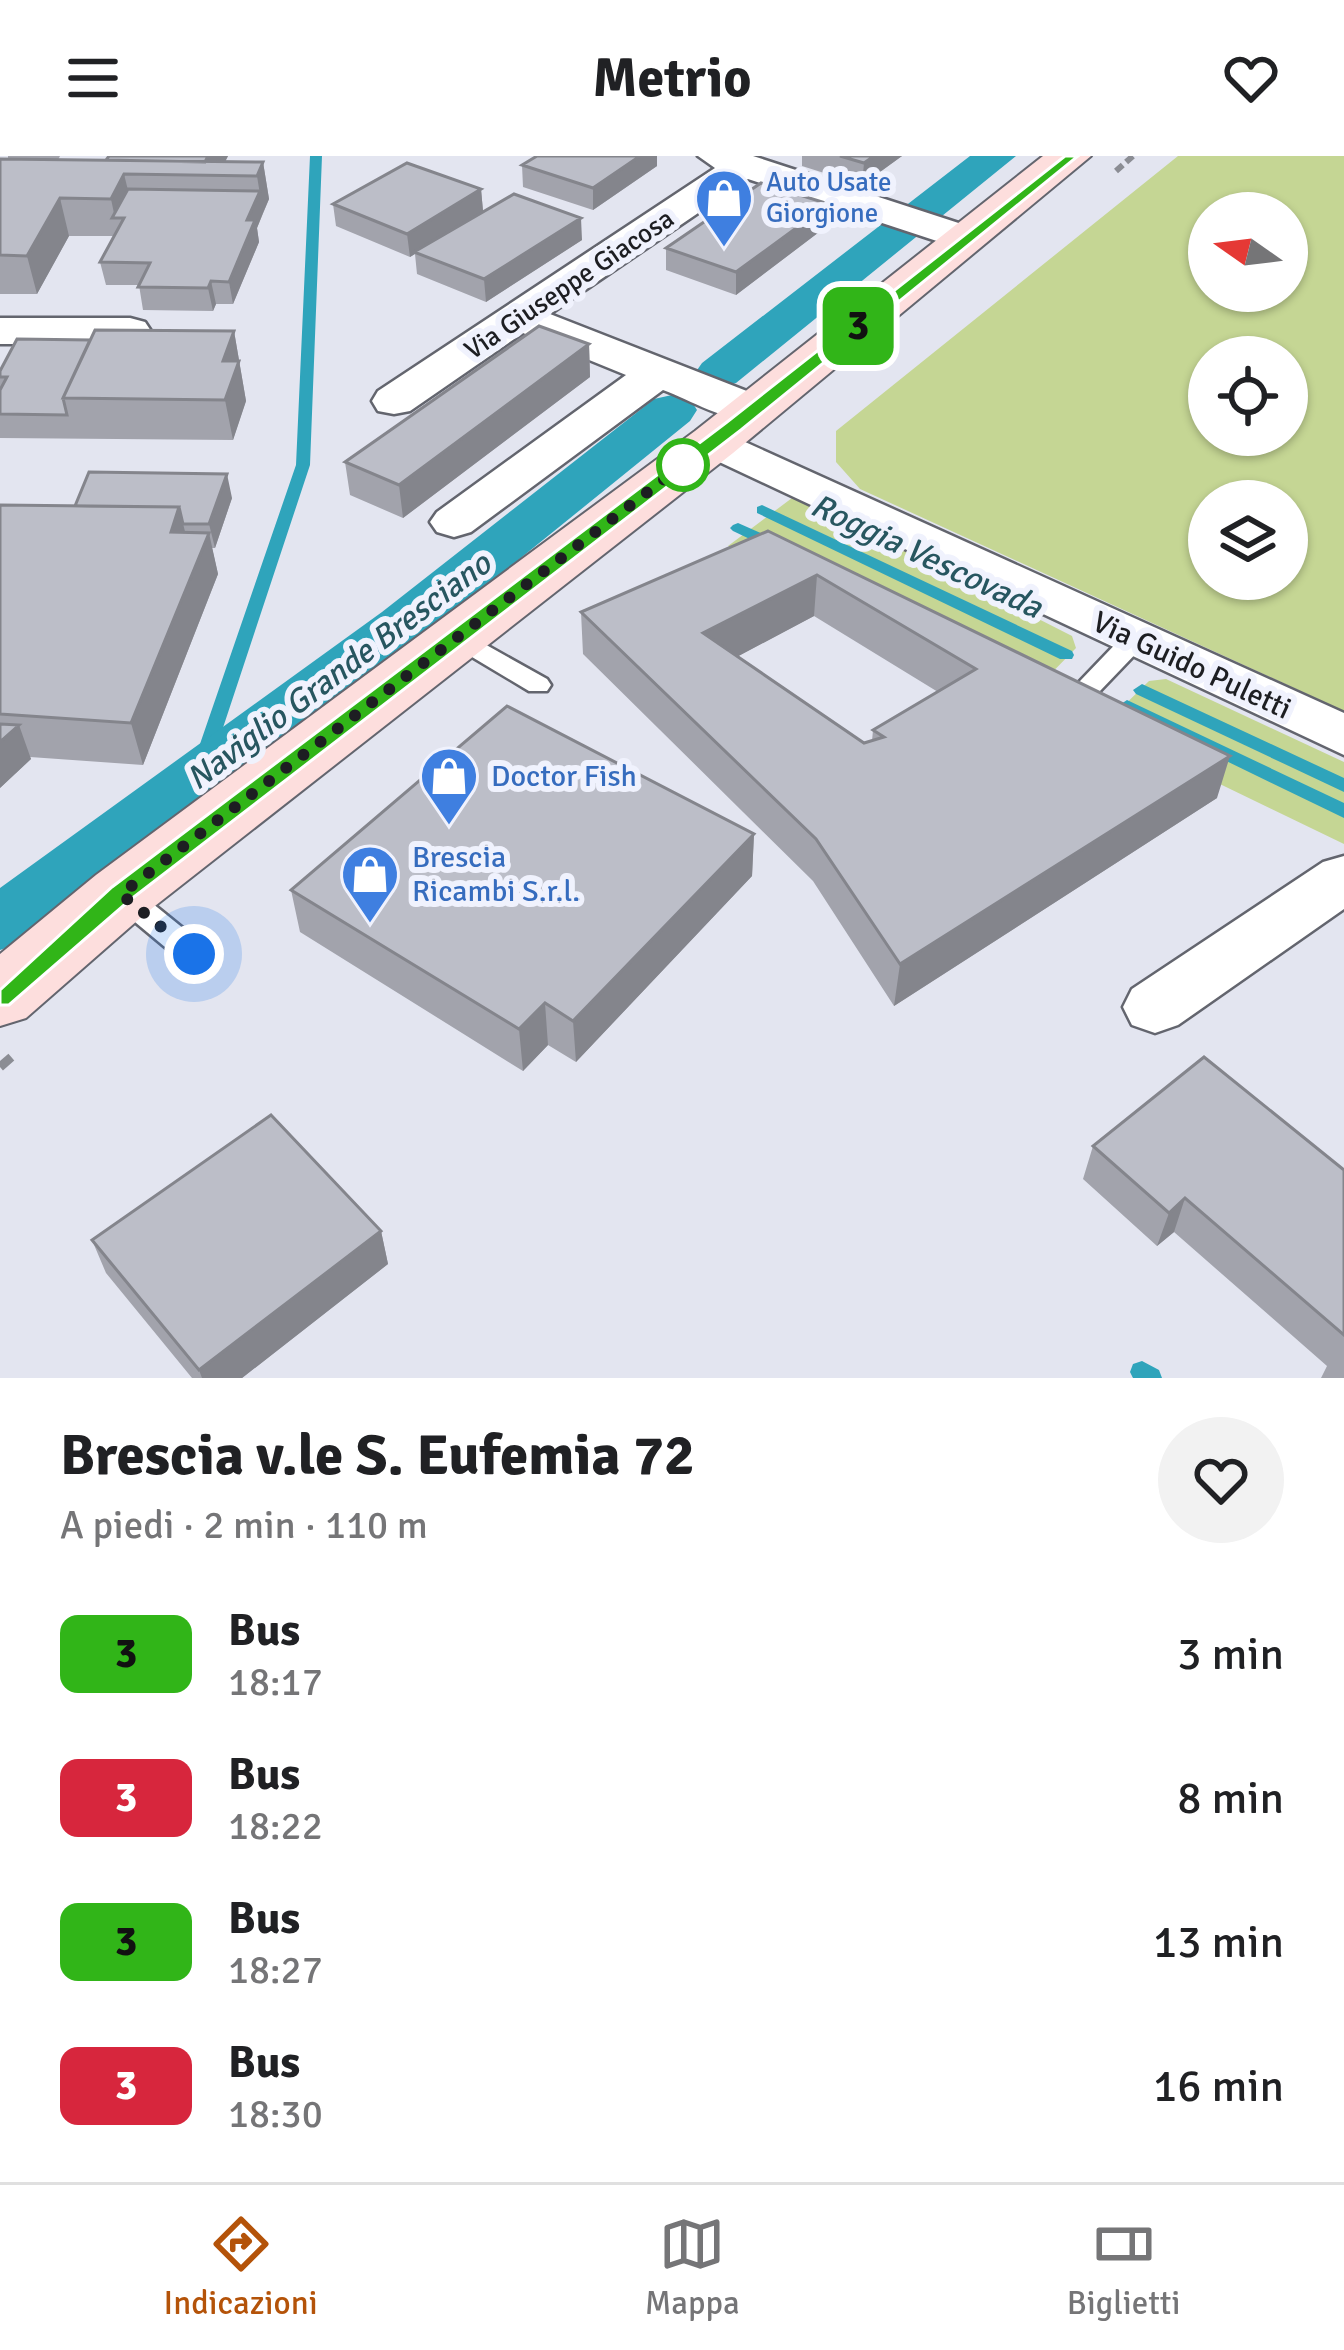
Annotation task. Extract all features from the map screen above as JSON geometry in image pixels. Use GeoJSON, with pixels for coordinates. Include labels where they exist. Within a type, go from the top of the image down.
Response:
{"type":"FeatureCollection","features":[{"type":"Feature","properties":{"kind":"main road"},"geometry":{"type":"LineString","coordinates":[[0,997],[121,894],[734,426],[950,233],[1070,156]]}},
{"type":"Feature","properties":{"kind":"street","name":"Via Giuseppe Giacosa"},"geometry":{"type":"LineString","coordinates":[[394,401],[520,317],[730,161],[950,233]]}},
{"type":"Feature","properties":{"kind":"street","name":"Via Guido Puletti"},"geometry":{"type":"LineString","coordinates":[[520,317],[660,371],[734,426],[1136,638],[1344,736]]}},
{"type":"Feature","properties":{"kind":"street"},"geometry":{"type":"LineString","coordinates":[[0,332],[130,332]]}},
{"type":"Feature","properties":{"kind":"street"},"geometry":{"type":"LineString","coordinates":[[454,521],[660,371]]}},
{"type":"Feature","properties":{"kind":"street"},"geometry":{"type":"LineString","coordinates":[[1155,1007],[1344,878]]}},
{"type":"Feature","properties":{"kind":"lane"},"geometry":{"type":"LineString","coordinates":[[456,636],[538,685]]}},
{"type":"Feature","properties":{"kind":"lane"},"geometry":{"type":"LineString","coordinates":[[1066,710],[1136,638]]}},
{"type":"Feature","properties":{"kind":"lane"},"geometry":{"type":"LineString","coordinates":[[121,894],[194,954]]}},
{"type":"Feature","properties":{"kind":"green space"},"geometry":{"type":"Polygon","coordinates":[[[1178,156],[1344,156],[1344,711],[860,489],[836,462],[836,431],[1178,156]]]}},
{"type":"Feature","properties":{"kind":"green space"},"geometry":{"type":"Polygon","coordinates":[[[796,495],[1072,636],[1076,648],[1032,693],[728,546],[796,495]]]}},
{"type":"Feature","properties":{"kind":"green space"},"geometry":{"type":"Polygon","coordinates":[[[1166,679],[1344,762],[1344,844],[1102,727],[1149,681],[1166,679]]]}},
{"type":"Feature","properties":{"kind":"building"},"geometry":{"type":"Polygon","coordinates":[[[109,156],[208,156],[205,162],[106,160],[109,156]]]}},
{"type":"Feature","properties":{"kind":"building"},"geometry":{"type":"Polygon","coordinates":[[[537,156],[640,156],[593,188],[522,165],[537,156]]]}},
{"type":"Feature","properties":{"kind":"building"},"geometry":{"type":"Polygon","coordinates":[[[840,156],[874,156],[864,163],[840,156]]]}},
{"type":"Feature","properties":{"kind":"building"},"geometry":{"type":"Polygon","coordinates":[[[0,159],[263,162],[257,176],[124,174],[111,199],[60,198],[27,256],[0,255],[0,159]]]}},
{"type":"Feature","properties":{"kind":"building"},"geometry":{"type":"Polygon","coordinates":[[[407,163],[481,189],[407,234],[333,204],[407,163]]]}},
{"type":"Feature","properties":{"kind":"building"},"geometry":{"type":"Polygon","coordinates":[[[761,183],[829,204],[736,272],[666,248],[761,183]]]}},
{"type":"Feature","properties":{"kind":"building"},"geometry":{"type":"Polygon","coordinates":[[[128,189],[260,191],[247,220],[255,220],[229,282],[211,281],[208,288],[138,287],[150,263],[100,262],[124,218],[112,218],[128,189]]]}},
{"type":"Feature","properties":{"kind":"building"},"geometry":{"type":"Polygon","coordinates":[[[514,194],[581,218],[484,279],[414,252],[514,194]]]}},
{"type":"Feature","properties":{"kind":"building"},"geometry":{"type":"Polygon","coordinates":[[[539,326],[589,344],[399,485],[345,462],[539,326]]]}},
{"type":"Feature","properties":{"kind":"building"},"geometry":{"type":"Polygon","coordinates":[[[95,330],[234,331],[223,361],[239,361],[225,400],[63,398],[95,330]]]}},
{"type":"Feature","properties":{"kind":"building"},"geometry":{"type":"Polygon","coordinates":[[[17,339],[90,340],[63,398],[67,415],[0,414],[0,390],[7,377],[0,377],[0,371],[17,339]]]}},
{"type":"Feature","properties":{"kind":"building"},"geometry":{"type":"Polygon","coordinates":[[[89,472],[227,474],[209,524],[183,524],[179,507],[75,506],[89,472]]]}},
{"type":"Feature","properties":{"kind":"building"},"geometry":{"type":"Polygon","coordinates":[[[0,505],[179,507],[171,532],[209,533],[131,723],[0,714],[0,505]]]}},
{"type":"Feature","properties":{"kind":"building"},"geometry":{"type":"Polygon","coordinates":[[[768,531],[1230,756],[900,964],[816,839],[581,612],[768,531]],[[817,575],[703,633],[864,743],[884,737],[873,730],[976,669],[817,575]]]}},
{"type":"Feature","properties":{"kind":"building"},"geometry":{"type":"Polygon","coordinates":[[[507,706],[754,834],[573,1021],[545,1003],[519,1029],[291,890],[507,706]]]}},
{"type":"Feature","properties":{"kind":"building"},"geometry":{"type":"Polygon","coordinates":[[[0,724],[19,725],[0,742],[0,724]]]}},
{"type":"Feature","properties":{"kind":"building"},"geometry":{"type":"Polygon","coordinates":[[[1204,1057],[1344,1170],[1344,1335],[1185,1198],[1169,1213],[1093,1146],[1204,1057]]]}},
{"type":"Feature","properties":{"kind":"building"},"geometry":{"type":"Polygon","coordinates":[[[271,1115],[381,1231],[199,1370],[92,1240],[271,1115]]]}},
{"type":"Feature","properties":{"kind":"waterway"},"geometry":{"type":"LineString","coordinates":[[199,773],[303,465],[316,156]]}},
{"type":"Feature","properties":{"kind":"waterway","name":"Naviglio Grande Bresciano"},"geometry":{"type":"LineString","coordinates":[[719,373],[996,156]]}},
{"type":"Feature","properties":{"kind":"waterway","name":"Naviglio Grande Bresciano"},"geometry":{"type":"LineString","coordinates":[[0,924],[402,625],[672,410]]}},
{"type":"Feature","properties":{"kind":"waterway","name":"Roggia Vescovada"},"geometry":{"type":"LineString","coordinates":[[762,510],[1066,655]]}},
{"type":"Feature","properties":{"kind":"waterway"},"geometry":{"type":"LineString","coordinates":[[738,528],[777,546]]}},
{"type":"Feature","properties":{"kind":"waterway","name":"Roggia Vescovada"},"geometry":{"type":"LineString","coordinates":[[1142,690],[1344,786]]}},
{"type":"Feature","properties":{"kind":"waterway"},"geometry":{"type":"LineString","coordinates":[[1127,706],[1344,811]]}},
{"type":"Feature","properties":{"kind":"waterway"},"geometry":{"type":"LineString","coordinates":[[1142,1372],[1150,1378]]}},
{"type":"Feature","properties":{"kind":"bus line","name":"3"},"geometry":{"type":"LineString","coordinates":[[0,997],[121,894],[734,426],[1071,156]]}},
{"type":"Feature","properties":{"kind":"place","name":"Auto Usate Giorgione"},"geometry":{"type":"Point","coordinates":[724,249]}},
{"type":"Feature","properties":{"kind":"place","name":"Doctor Fish"},"geometry":{"type":"Point","coordinates":[449,827]}},
{"type":"Feature","properties":{"kind":"place","name":"Brescia Ricambi S.r.l."},"geometry":{"type":"Point","coordinates":[370,925]}},
{"type":"Feature","properties":{"kind":"route"},"geometry":{"type":"LineString","coordinates":[[194,954],[121,894],[683,465]]}}]}
